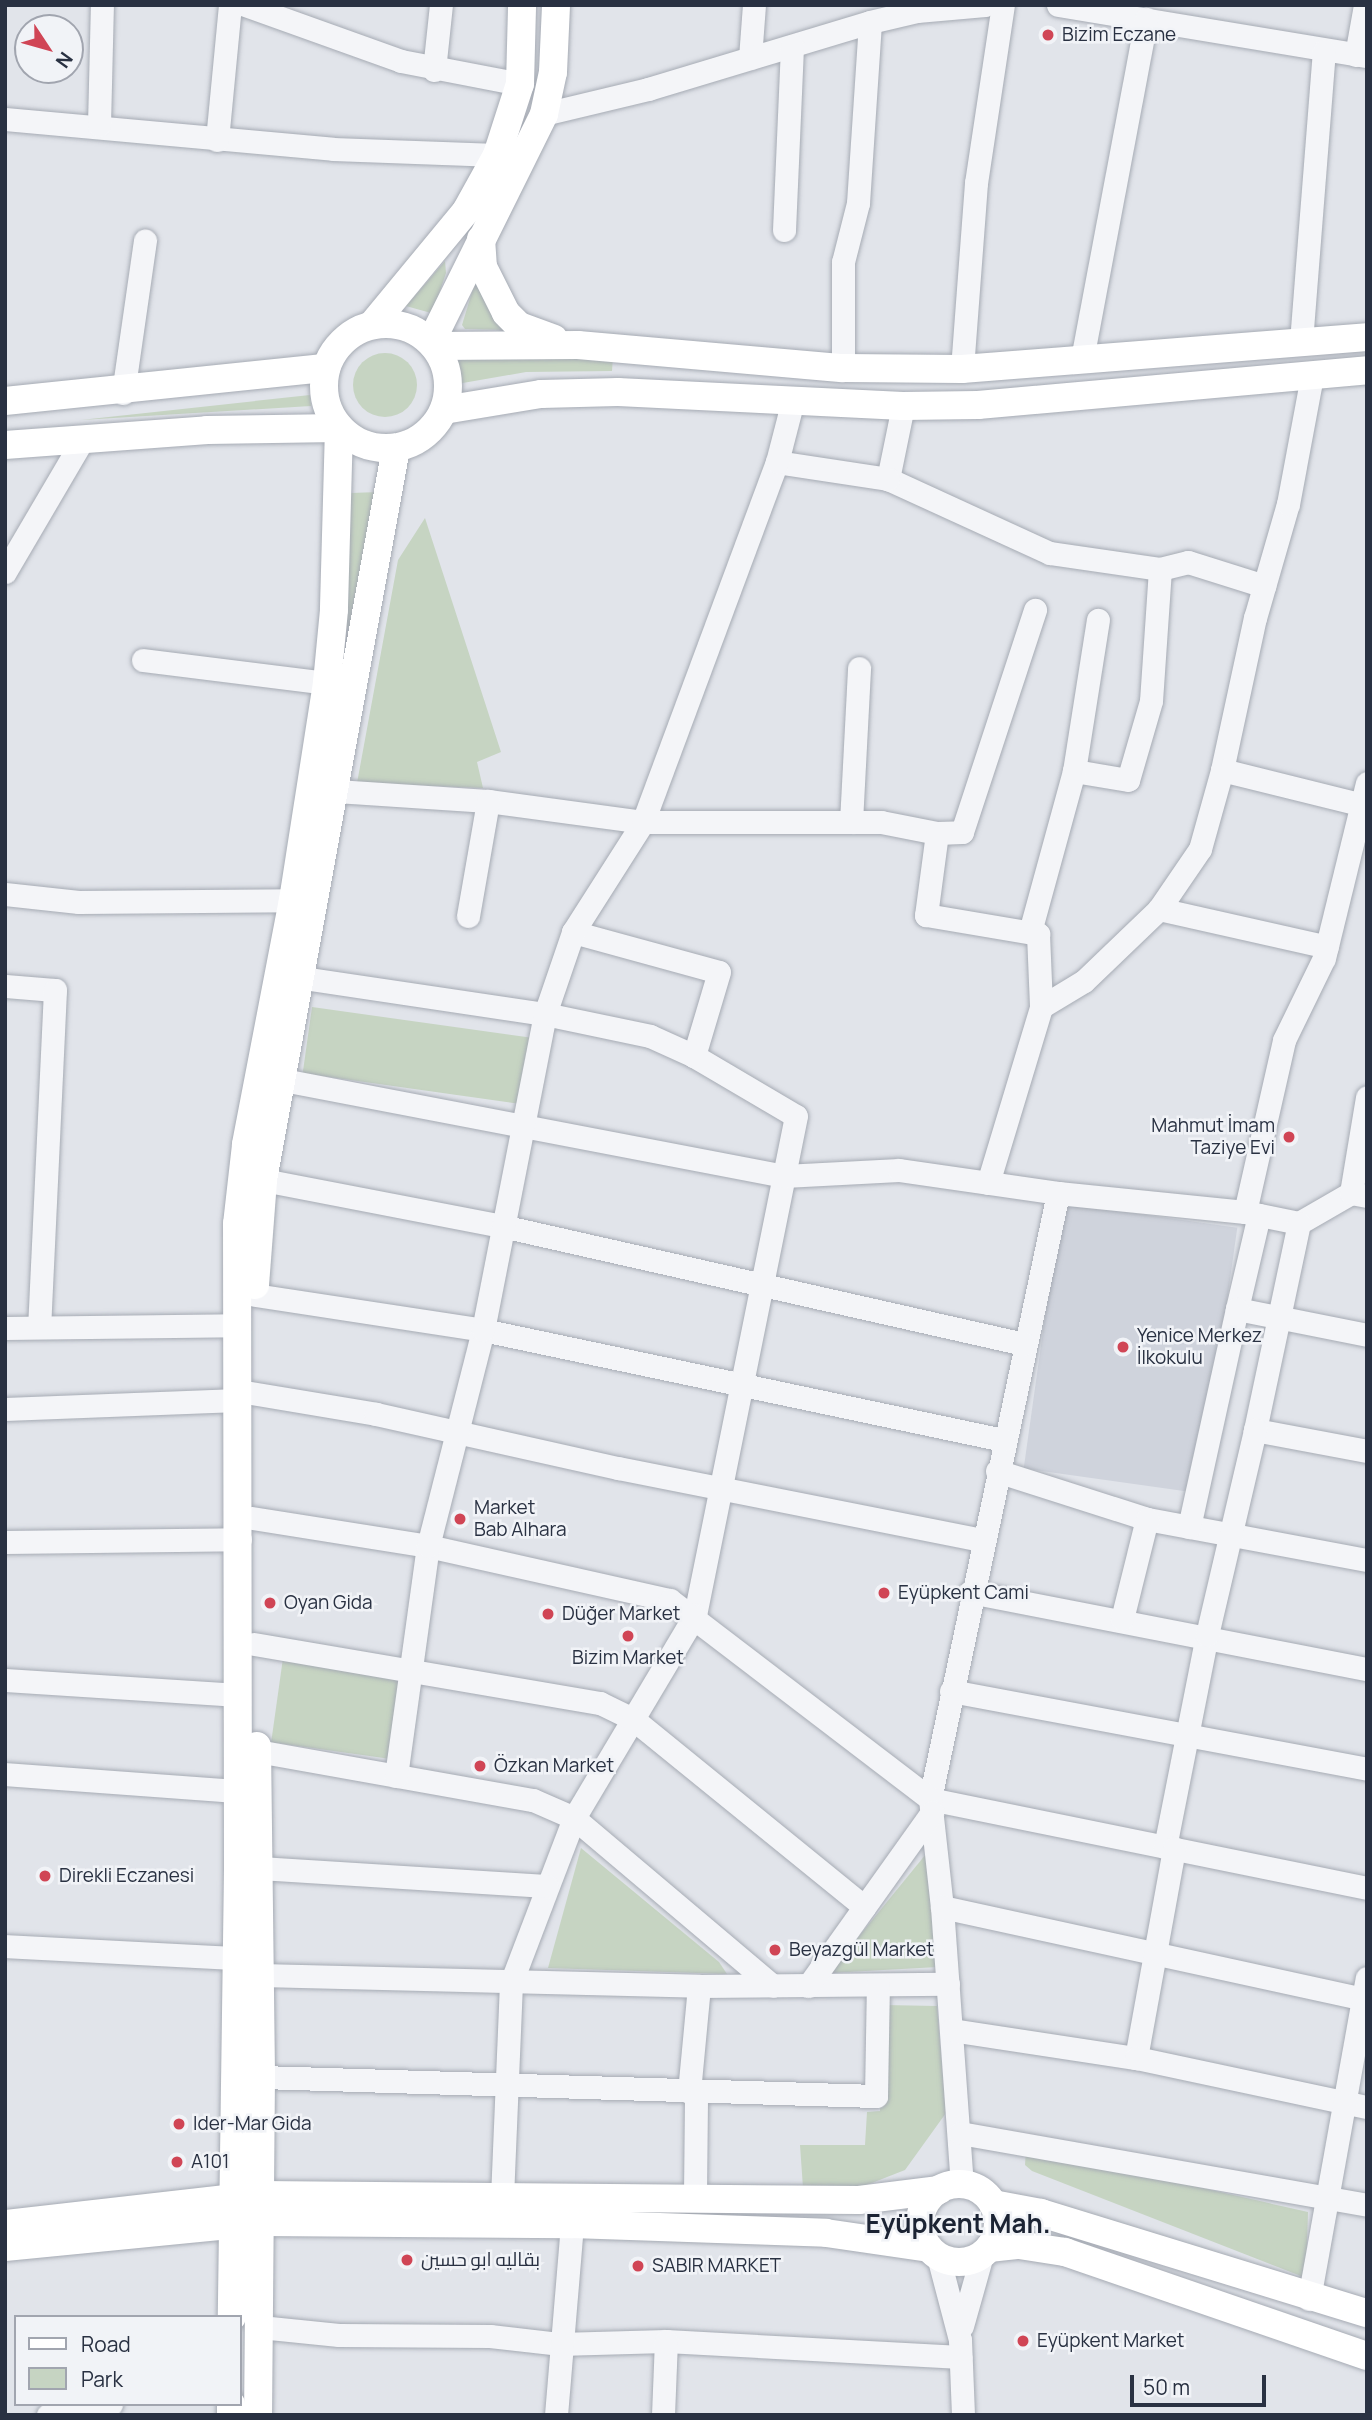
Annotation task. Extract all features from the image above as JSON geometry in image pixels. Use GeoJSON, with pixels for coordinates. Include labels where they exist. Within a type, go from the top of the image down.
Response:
{"type":"FeatureCollection","features":[{"type":"Feature","properties":{"kind":"main road"},"geometry":{"type":"LineString","coordinates":[[258,2415],[260,2327],[247,2210],[237,1958],[239,1695],[246,1529],[245,1397],[237,1325],[237,1224],[246,1144],[293,900],[327,683],[334,610],[338,428],[324,393],[326,368],[348,337],[372,325],[467,211],[497,155],[520,83],[522,5]]}},
{"type":"Feature","properties":{"kind":"main road"},"geometry":{"type":"LineString","coordinates":[[432,344],[544,114],[554,72],[556,5]]}},
{"type":"Feature","properties":{"kind":"main road"},"geometry":{"type":"LineString","coordinates":[[481,239],[484,267],[506,313],[520,326],[540,336],[578,345]]}},
{"type":"Feature","properties":{"kind":"main road"},"geometry":{"type":"LineString","coordinates":[[5,446],[83,439],[338,428],[365,445],[396,448],[420,439],[444,410],[448,376],[432,344],[404,326],[372,325]]}},
{"type":"Feature","properties":{"kind":"main road"},"geometry":{"type":"LineString","coordinates":[[432,344],[578,345],[843,368],[962,369],[1367,337]]}},
{"type":"Feature","properties":{"kind":"main road"},"geometry":{"type":"LineString","coordinates":[[5,401],[123,393],[326,368]]}},
{"type":"Feature","properties":{"kind":"main road"},"geometry":{"type":"LineString","coordinates":[[444,410],[541,394],[618,391],[904,406],[1100,397],[1367,370]]}},
{"type":"Feature","properties":{"kind":"main road"},"geometry":{"type":"LineString","coordinates":[[245,1397],[263,1180],[303,978],[396,448]]}},
{"type":"Feature","properties":{"kind":"main road"},"geometry":{"type":"LineString","coordinates":[[232,2315],[261,2077],[257,1751],[254,1644],[246,1529]]}},
{"type":"Feature","properties":{"kind":"main road"},"geometry":{"type":"LineString","coordinates":[[5,2224],[502,2195],[695,2195],[859,2200],[950,2188],[985,2194],[993,2204],[998,2227],[985,2252]]}},
{"type":"Feature","properties":{"kind":"main road"},"geometry":{"type":"LineString","coordinates":[[933,2252],[920,2223],[929,2199],[950,2188]]}},
{"type":"Feature","properties":{"kind":"main road"},"geometry":{"type":"LineString","coordinates":[[993,2204],[1041,2213],[1309,2299],[1367,2313]]}},
{"type":"Feature","properties":{"kind":"main road"},"geometry":{"type":"LineString","coordinates":[[5,2247],[247,2210],[826,2233],[933,2252],[960,2262],[985,2252],[1019,2245],[1065,2252],[1367,2356]]}},
{"type":"Feature","properties":{"kind":"street"},"geometry":{"type":"LineString","coordinates":[[99,125],[102,5]]}},
{"type":"Feature","properties":{"kind":"street"},"geometry":{"type":"LineString","coordinates":[[217,140],[230,5]]}},
{"type":"Feature","properties":{"kind":"street"},"geometry":{"type":"LineString","coordinates":[[245,5],[434,69],[520,83]]}},
{"type":"Feature","properties":{"kind":"street"},"geometry":{"type":"LineString","coordinates":[[434,69],[441,5]]}},
{"type":"Feature","properties":{"kind":"street"},"geometry":{"type":"LineString","coordinates":[[750,58],[754,5]]}},
{"type":"Feature","properties":{"kind":"street"},"geometry":{"type":"LineString","coordinates":[[544,114],[750,58],[917,8],[985,5]]}},
{"type":"Feature","properties":{"kind":"street"},"geometry":{"type":"LineString","coordinates":[[962,369],[976,184],[1003,5]]}},
{"type":"Feature","properties":{"kind":"street"},"geometry":{"type":"LineString","coordinates":[[1058,5],[1136,13],[1324,51],[1361,55],[1365,5]]}},
{"type":"Feature","properties":{"kind":"street"},"geometry":{"type":"LineString","coordinates":[[1082,359],[1136,13]]}},
{"type":"Feature","properties":{"kind":"street"},"geometry":{"type":"LineString","coordinates":[[843,368],[843,262],[858,204],[870,22]]}},
{"type":"Feature","properties":{"kind":"street"},"geometry":{"type":"LineString","coordinates":[[785,230],[792,46]]}},
{"type":"Feature","properties":{"kind":"street"},"geometry":{"type":"LineString","coordinates":[[1301,342],[1324,51]]}},
{"type":"Feature","properties":{"kind":"street"},"geometry":{"type":"LineString","coordinates":[[5,119],[99,125],[217,140],[497,155]]}},
{"type":"Feature","properties":{"kind":"street"},"geometry":{"type":"LineString","coordinates":[[123,393],[145,242]]}},
{"type":"Feature","properties":{"kind":"street"},"geometry":{"type":"LineString","coordinates":[[1041,1007],[1084,981],[1160,909],[1200,849],[1222,770],[1264,586],[1288,504],[1312,376]]}},
{"type":"Feature","properties":{"kind":"street"},"geometry":{"type":"LineString","coordinates":[[396,1776],[428,1546],[483,1330],[545,1014],[573,932],[643,821],[777,462],[793,400]]}},
{"type":"Feature","properties":{"kind":"street"},"geometry":{"type":"LineString","coordinates":[[888,479],[904,406]]}},
{"type":"Feature","properties":{"kind":"street"},"geometry":{"type":"LineString","coordinates":[[5,572],[83,439]]}},
{"type":"Feature","properties":{"kind":"street"},"geometry":{"type":"LineString","coordinates":[[777,462],[888,479],[1050,552],[1160,569],[1188,562],[1213,566],[1264,586]]}},
{"type":"Feature","properties":{"kind":"street"},"geometry":{"type":"LineString","coordinates":[[1074,771],[1128,780],[1151,701],[1160,569]]}},
{"type":"Feature","properties":{"kind":"street"},"geometry":{"type":"LineString","coordinates":[[336,791],[488,801],[643,821],[881,822],[937,833],[962,832],[1035,610]]}},
{"type":"Feature","properties":{"kind":"street"},"geometry":{"type":"LineString","coordinates":[[1030,932],[1074,771],[1098,620]]}},
{"type":"Feature","properties":{"kind":"street"},"geometry":{"type":"LineString","coordinates":[[143,660],[327,683]]}},
{"type":"Feature","properties":{"kind":"street"},"geometry":{"type":"LineString","coordinates":[[851,822],[859,668]]}},
{"type":"Feature","properties":{"kind":"street"},"geometry":{"type":"LineString","coordinates":[[1189,1527],[1237,1309],[1284,1040],[1327,947],[1364,797],[1222,770]]}},
{"type":"Feature","properties":{"kind":"street"},"geometry":{"type":"LineString","coordinates":[[468,916],[488,801]]}},
{"type":"Feature","properties":{"kind":"street"},"geometry":{"type":"LineString","coordinates":[[937,833],[926,915],[1038,934],[1041,1007],[988,1183]]}},
{"type":"Feature","properties":{"kind":"street"},"geometry":{"type":"LineString","coordinates":[[5,894],[79,902],[293,900]]}},
{"type":"Feature","properties":{"kind":"street"},"geometry":{"type":"LineString","coordinates":[[1160,909],[1327,947]]}},
{"type":"Feature","properties":{"kind":"street"},"geometry":{"type":"LineString","coordinates":[[573,932],[719,972],[694,1056]]}},
{"type":"Feature","properties":{"kind":"street"},"geometry":{"type":"LineString","coordinates":[[303,978],[545,1014],[650,1036],[694,1056],[796,1116],[785,1176],[759,1284],[695,1615],[573,1818],[511,1983],[502,2195]]}},
{"type":"Feature","properties":{"kind":"street"},"geometry":{"type":"LineString","coordinates":[[5,986],[54,990],[39,1327]]}},
{"type":"Feature","properties":{"kind":"street"},"geometry":{"type":"LineString","coordinates":[[283,1080],[785,1176],[899,1170],[1058,1193],[1252,1214],[1299,1223],[1359,1194],[1367,1097]]}},
{"type":"Feature","properties":{"kind":"street"},"geometry":{"type":"LineString","coordinates":[[263,1180],[502,1226],[1024,1344]]}},
{"type":"Feature","properties":{"kind":"street"},"geometry":{"type":"LineString","coordinates":[[950,2188],[960,2133],[931,1805],[970,1591],[1058,1193]]}},
{"type":"Feature","properties":{"kind":"street"},"geometry":{"type":"LineString","coordinates":[[1136,2058],[1155,1957],[1186,1735],[1207,1635],[1232,1537],[1277,1315],[1299,1223]]}},
{"type":"Feature","properties":{"kind":"street"},"geometry":{"type":"LineString","coordinates":[[255,1295],[483,1330],[739,1387],[1003,1440]]}},
{"type":"Feature","properties":{"kind":"street"},"geometry":{"type":"LineString","coordinates":[[1237,1309],[1367,1335]]}},
{"type":"Feature","properties":{"kind":"street"},"geometry":{"type":"LineString","coordinates":[[5,1328],[237,1325]]}},
{"type":"Feature","properties":{"kind":"street"},"geometry":{"type":"LineString","coordinates":[[5,1409],[245,1397],[457,1433],[981,1540]]}},
{"type":"Feature","properties":{"kind":"street"},"geometry":{"type":"LineString","coordinates":[[1255,1430],[1367,1451]]}},
{"type":"Feature","properties":{"kind":"street"},"geometry":{"type":"LineString","coordinates":[[997,1471],[1147,1520],[1367,1560]]}},
{"type":"Feature","properties":{"kind":"street"},"geometry":{"type":"LineString","coordinates":[[1122,1619],[1147,1520]]}},
{"type":"Feature","properties":{"kind":"street"},"geometry":{"type":"LineString","coordinates":[[5,1542],[246,1529],[428,1546],[670,1600],[695,1615],[931,1805],[1170,1848],[1367,1888]]}},
{"type":"Feature","properties":{"kind":"street"},"geometry":{"type":"LineString","coordinates":[[970,1591],[1207,1635],[1367,1669]]}},
{"type":"Feature","properties":{"kind":"street"},"geometry":{"type":"LineString","coordinates":[[254,1644],[547,1691],[600,1703],[634,1719],[864,1907]]}},
{"type":"Feature","properties":{"kind":"street"},"geometry":{"type":"LineString","coordinates":[[5,1680],[239,1695]]}},
{"type":"Feature","properties":{"kind":"street"},"geometry":{"type":"LineString","coordinates":[[951,1691],[1367,1769]]}},
{"type":"Feature","properties":{"kind":"street"},"geometry":{"type":"LineString","coordinates":[[257,1751],[533,1800],[573,1818],[773,1986]]}},
{"type":"Feature","properties":{"kind":"street"},"geometry":{"type":"LineString","coordinates":[[5,1774],[238,1791]]}},
{"type":"Feature","properties":{"kind":"street"},"geometry":{"type":"LineString","coordinates":[[808,1986],[931,1805]]}},
{"type":"Feature","properties":{"kind":"street"},"geometry":{"type":"LineString","coordinates":[[259,1868],[546,1886]]}},
{"type":"Feature","properties":{"kind":"street"},"geometry":{"type":"LineString","coordinates":[[942,1907],[1155,1957],[1366,1993],[1357,2105],[1331,2198],[1309,2299]]}},
{"type":"Feature","properties":{"kind":"street"},"geometry":{"type":"LineString","coordinates":[[5,1946],[237,1958]]}},
{"type":"Feature","properties":{"kind":"street"},"geometry":{"type":"LineString","coordinates":[[260,1975],[699,1986],[948,1984]]}},
{"type":"Feature","properties":{"kind":"street"},"geometry":{"type":"LineString","coordinates":[[261,2077],[876,2096],[878,1985]]}},
{"type":"Feature","properties":{"kind":"street"},"geometry":{"type":"LineString","coordinates":[[695,2195],[692,2092],[699,1986]]}},
{"type":"Feature","properties":{"kind":"street"},"geometry":{"type":"LineString","coordinates":[[952,2030],[1136,2058],[1357,2105]]}},
{"type":"Feature","properties":{"kind":"street"},"geometry":{"type":"LineString","coordinates":[[960,2133],[1367,2205]]}},
{"type":"Feature","properties":{"kind":"street"},"geometry":{"type":"LineString","coordinates":[[556,2415],[559,2344],[572,2224]]}},
{"type":"Feature","properties":{"kind":"street"},"geometry":{"type":"LineString","coordinates":[[933,2252],[960,2349]]}},
{"type":"Feature","properties":{"kind":"street"},"geometry":{"type":"LineString","coordinates":[[964,2415],[960,2349],[964,2308],[985,2252]]}},
{"type":"Feature","properties":{"kind":"street"},"geometry":{"type":"LineString","coordinates":[[260,2327],[339,2335],[490,2336],[559,2344],[666,2341],[960,2349]]}},
{"type":"Feature","properties":{"kind":"street"},"geometry":{"type":"LineString","coordinates":[[663,2415],[666,2341]]}},
{"type":"Feature","properties":{"kind":"street"},"geometry":{"type":"LineString","coordinates":[[48,2415],[100,2406]]}},
{"type":"Feature","properties":{"kind":"shaded area","name":"Yenice Merkez İlkokulu"},"geometry":{"type":"Polygon","coordinates":[[[1061,1203],[1237,1228],[1200,1493],[1024,1468],[1061,1203]]]}},
{"type":"Feature","properties":{"kind":"green space"},"geometry":{"type":"Polygon","coordinates":[[[445,261],[446,273],[431,313],[406,306],[445,261]]]}},
{"type":"Feature","properties":{"kind":"green space"},"geometry":{"type":"Polygon","coordinates":[[[476,279],[509,330],[465,329],[462,325],[476,279]]]}},
{"type":"Feature","properties":{"kind":"green space"},"geometry":{"type":"Polygon","coordinates":[[[385,353],[403,359],[411,367],[417,385],[411,403],[403,411],[385,417],[367,411],[359,403],[353,385],[359,367],[367,359],[385,353]]]}},
{"type":"Feature","properties":{"kind":"green space"},"geometry":{"type":"Polygon","coordinates":[[[613,356],[612,371],[526,372],[457,384],[457,361],[463,359],[613,356]]]}},
{"type":"Feature","properties":{"kind":"green space"},"geometry":{"type":"Polygon","coordinates":[[[310,395],[311,406],[81,420],[310,395]]]}},
{"type":"Feature","properties":{"kind":"green space"},"geometry":{"type":"Polygon","coordinates":[[[380,492],[354,624],[346,628],[350,493],[380,492]]]}},
{"type":"Feature","properties":{"kind":"green space"},"geometry":{"type":"Polygon","coordinates":[[[425,518],[501,752],[477,762],[483,788],[357,783],[398,560],[425,518]]]}},
{"type":"Feature","properties":{"kind":"green space"},"geometry":{"type":"Polygon","coordinates":[[[312,1007],[530,1038],[521,1104],[303,1073],[312,1007]]]}},
{"type":"Feature","properties":{"kind":"green space"},"geometry":{"type":"Polygon","coordinates":[[[283,1658],[401,1675],[389,1759],[271,1742],[283,1658]]]}},
{"type":"Feature","properties":{"kind":"green space"},"geometry":{"type":"Polygon","coordinates":[[[581,1848],[719,1962],[727,1974],[548,1968],[581,1848]]]}},
{"type":"Feature","properties":{"kind":"green space"},"geometry":{"type":"Polygon","coordinates":[[[926,1854],[938,1967],[829,1973],[926,1854]]]}},
{"type":"Feature","properties":{"kind":"green space"},"geometry":{"type":"Polygon","coordinates":[[[884,2005],[937,2006],[946,2113],[905,2170],[854,2190],[803,2188],[800,2145],[865,2145],[867,2112],[880,2111],[884,2005]]]}},
{"type":"Feature","properties":{"kind":"green space"},"geometry":{"type":"Polygon","coordinates":[[[1026,2148],[1308,2212],[1306,2278],[1032,2171],[1025,2165],[1026,2148]]]}},
{"type":"Feature","properties":{"kind":"place","name":"Bizim Eczane"},"geometry":{"type":"Point","coordinates":[1048,35]}},
{"type":"Feature","properties":{"kind":"place","name":"Mahmut İmam Taziye Evi"},"geometry":{"type":"Point","coordinates":[1289,1137]}},
{"type":"Feature","properties":{"kind":"place","name":"Yenice Merkez İlkokulu"},"geometry":{"type":"Point","coordinates":[1123,1347]}},
{"type":"Feature","properties":{"kind":"place","name":"Market Bab Alhara"},"geometry":{"type":"Point","coordinates":[460,1519]}},
{"type":"Feature","properties":{"kind":"place","name":"Eyüpkent Cami"},"geometry":{"type":"Point","coordinates":[884,1593]}},
{"type":"Feature","properties":{"kind":"place","name":"Oyan Gida"},"geometry":{"type":"Point","coordinates":[270,1603]}},
{"type":"Feature","properties":{"kind":"place","name":"Düğer Market"},"geometry":{"type":"Point","coordinates":[548,1614]}},
{"type":"Feature","properties":{"kind":"place","name":"Bizim Market"},"geometry":{"type":"Point","coordinates":[628,1636]}},
{"type":"Feature","properties":{"kind":"place","name":"Özkan Market"},"geometry":{"type":"Point","coordinates":[480,1766]}},
{"type":"Feature","properties":{"kind":"place","name":"Direkli Eczanesi"},"geometry":{"type":"Point","coordinates":[45,1876]}},
{"type":"Feature","properties":{"kind":"place","name":"Beyazgül Market"},"geometry":{"type":"Point","coordinates":[775,1950]}},
{"type":"Feature","properties":{"kind":"place","name":"Ider-Mar Gida"},"geometry":{"type":"Point","coordinates":[179,2124]}},
{"type":"Feature","properties":{"kind":"place","name":"A101"},"geometry":{"type":"Point","coordinates":[177,2162]}},
{"type":"Feature","properties":{"kind":"place","name":"بقاليه ابو حسين"},"geometry":{"type":"Point","coordinates":[407,2260]}},
{"type":"Feature","properties":{"kind":"place","name":"SABIR MARKET"},"geometry":{"type":"Point","coordinates":[638,2266]}},
{"type":"Feature","properties":{"kind":"place","name":"Eyüpkent Market"},"geometry":{"type":"Point","coordinates":[1023,2341]}},
{"type":"Feature","properties":{"kind":"district","name":"Eyüpkent Mah."},"geometry":{"type":"Point","coordinates":[958,2224]}}]}
